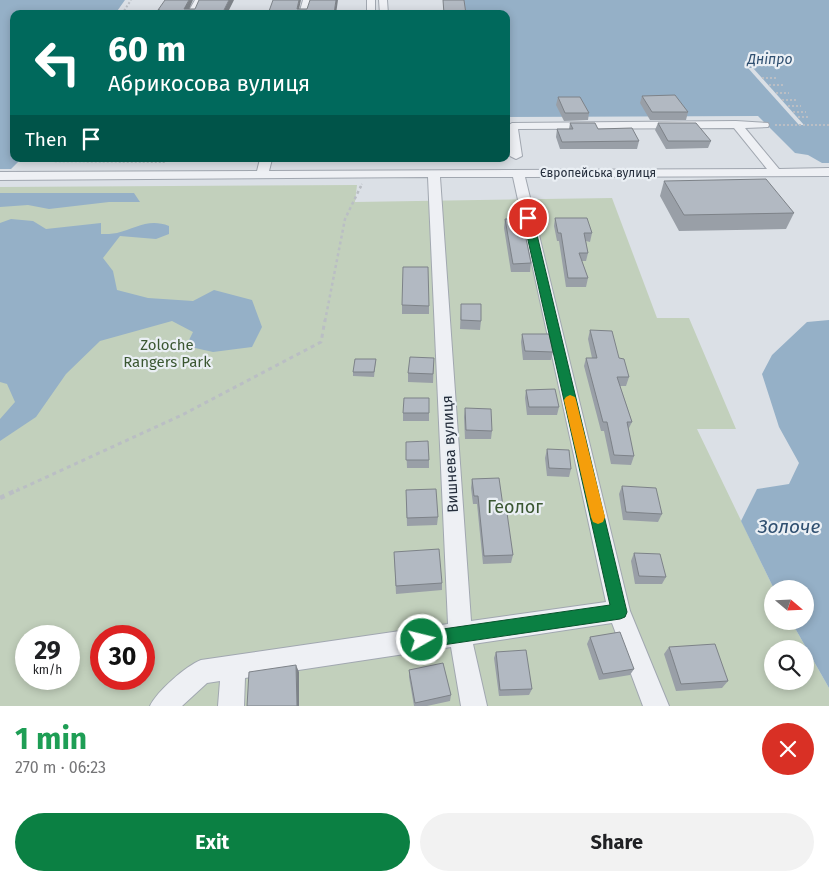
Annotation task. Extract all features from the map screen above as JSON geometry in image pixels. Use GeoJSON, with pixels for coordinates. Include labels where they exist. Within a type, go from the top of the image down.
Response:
{"type":"FeatureCollection","features":[{"type":"Feature","properties":{"kind":"street"},"geometry":{"type":"LineString","coordinates":[[736,124],[776,172]]}},
{"type":"Feature","properties":{"kind":"street"},"geometry":{"type":"LineString","coordinates":[[516,156],[512,126],[764,124]]}},
{"type":"Feature","properties":{"kind":"street"},"geometry":{"type":"LineString","coordinates":[[262,174],[265,162]]}},
{"type":"Feature","properties":{"kind":"street"},"geometry":{"type":"LineString","coordinates":[[0,176],[262,174],[367,168]]}},
{"type":"Feature","properties":{"kind":"street","name":"Європейська вулиця"},"geometry":{"type":"LineString","coordinates":[[367,168],[434,174],[829,172]]}},
{"type":"Feature","properties":{"kind":"street"},"geometry":{"type":"LineString","coordinates":[[518,173],[620,612],[656,706]]}},
{"type":"Feature","properties":{"kind":"street","name":"Вишнева вулиця"},"geometry":{"type":"LineString","coordinates":[[434,174],[460,635],[474,706]]}},
{"type":"Feature","properties":{"kind":"street"},"geometry":{"type":"LineString","coordinates":[[162,706],[201,672],[620,612]]}},
{"type":"Feature","properties":{"kind":"street"},"geometry":{"type":"LineString","coordinates":[[231,706],[233,668]]}},
{"type":"Feature","properties":{"kind":"path"},"geometry":{"type":"LineString","coordinates":[[762,78],[776,78]]}},
{"type":"Feature","properties":{"kind":"path"},"geometry":{"type":"LineString","coordinates":[[769,85],[783,85]]}},
{"type":"Feature","properties":{"kind":"path"},"geometry":{"type":"LineString","coordinates":[[776,93],[789,93]]}},
{"type":"Feature","properties":{"kind":"path"},"geometry":{"type":"LineString","coordinates":[[782,100],[796,100]]}},
{"type":"Feature","properties":{"kind":"path"},"geometry":{"type":"LineString","coordinates":[[788,106],[802,106]]}},
{"type":"Feature","properties":{"kind":"path"},"geometry":{"type":"LineString","coordinates":[[793,112],[806,112]]}},
{"type":"Feature","properties":{"kind":"path"},"geometry":{"type":"LineString","coordinates":[[798,117],[808,117]]}},
{"type":"Feature","properties":{"kind":"path"},"geometry":{"type":"LineString","coordinates":[[764,124],[829,125]]}},
{"type":"Feature","properties":{"kind":"path"},"geometry":{"type":"LineString","coordinates":[[0,498],[182,415],[321,342],[345,219],[367,168]]}},
{"type":"Feature","properties":{"kind":"green space"},"geometry":{"type":"Polygon","coordinates":[[[357,185],[355,202],[612,198],[657,318],[689,318],[736,429],[697,429],[770,580],[764,580],[764,630],[796,630],[802,640],[764,640],[764,690],[814,690],[814,662],[829,688],[829,706],[0,706],[0,187],[357,185]]]}},
{"type":"Feature","properties":{"kind":"water"},"geometry":{"type":"Polygon","coordinates":[[[0,0],[125,0],[118,10],[10,10],[10,162],[18,162],[11,169],[0,169],[0,0]]]}},
{"type":"Feature","properties":{"kind":"water","name":"Дніпро"},"geometry":{"type":"Polygon","coordinates":[[[444,0],[829,0],[829,163],[822,163],[808,155],[795,153],[758,116],[510,117],[510,10],[446,10],[444,0]]]}},
{"type":"Feature","properties":{"kind":"water"},"geometry":{"type":"Polygon","coordinates":[[[0,193],[134,193],[140,202],[109,202],[49,209],[28,205],[0,207],[0,193]]]}},
{"type":"Feature","properties":{"kind":"water"},"geometry":{"type":"Polygon","coordinates":[[[11,219],[33,221],[46,229],[101,223],[101,234],[117,233],[149,223],[169,226],[169,234],[156,239],[120,236],[103,258],[113,271],[117,290],[148,298],[193,301],[214,290],[252,300],[262,327],[252,347],[213,352],[186,346],[193,332],[172,321],[100,341],[66,374],[36,417],[0,441],[0,419],[15,402],[7,384],[0,382],[0,223],[11,219]]]}},
{"type":"Feature","properties":{"kind":"water","name":"Золоче"},"geometry":{"type":"Polygon","coordinates":[[[829,320],[829,688],[814,662],[814,640],[802,640],[796,630],[814,630],[814,580],[770,580],[741,521],[757,489],[789,484],[799,463],[779,427],[762,374],[772,355],[807,322],[829,320]]]}},
{"type":"Feature","properties":{"kind":"pier"},"geometry":{"type":"Polygon","coordinates":[[[748,68],[753,68],[804,125],[799,125],[748,68]]]}},
{"type":"Feature","properties":{"kind":"building"},"geometry":{"type":"Polygon","coordinates":[[[165,0],[189,0],[184,9],[195,9],[199,0],[229,0],[224,10],[158,10],[165,0]]]}},
{"type":"Feature","properties":{"kind":"building"},"geometry":{"type":"Polygon","coordinates":[[[273,0],[299,0],[297,9],[307,9],[310,0],[336,0],[335,10],[269,10],[273,0]]]}},
{"type":"Feature","properties":{"kind":"building"},"geometry":{"type":"Polygon","coordinates":[[[443,0],[464,0],[465,10],[444,10],[443,0]]]}},
{"type":"Feature","properties":{"kind":"building"},"geometry":{"type":"Polygon","coordinates":[[[675,95],[688,112],[652,112],[642,96],[675,95]]]}},
{"type":"Feature","properties":{"kind":"building"},"geometry":{"type":"Polygon","coordinates":[[[558,97],[580,97],[589,113],[565,113],[558,97]]]}},
{"type":"Feature","properties":{"kind":"building"},"geometry":{"type":"Polygon","coordinates":[[[570,123],[595,123],[598,129],[632,128],[639,141],[562,142],[557,129],[573,129],[570,123]]]}},
{"type":"Feature","properties":{"kind":"building"},"geometry":{"type":"Polygon","coordinates":[[[658,123],[696,123],[711,141],[668,141],[658,123]]]}},
{"type":"Feature","properties":{"kind":"building"},"geometry":{"type":"Polygon","coordinates":[[[766,179],[794,213],[684,215],[664,181],[766,179]]]}},
{"type":"Feature","properties":{"kind":"building"},"geometry":{"type":"Polygon","coordinates":[[[555,218],[587,218],[592,233],[584,233],[588,253],[579,253],[588,278],[568,278],[561,233],[558,233],[555,218]]]}},
{"type":"Feature","properties":{"kind":"building"},"geometry":{"type":"Polygon","coordinates":[[[505,219],[522,219],[531,263],[513,264],[505,219]]]}},
{"type":"Feature","properties":{"kind":"building"},"geometry":{"type":"Polygon","coordinates":[[[403,267],[428,267],[429,306],[402,305],[403,267]]]}},
{"type":"Feature","properties":{"kind":"building"},"geometry":{"type":"Polygon","coordinates":[[[461,304],[481,304],[481,321],[461,320],[461,304]]]}},
{"type":"Feature","properties":{"kind":"building"},"geometry":{"type":"Polygon","coordinates":[[[590,330],[612,331],[619,358],[624,359],[629,377],[617,377],[632,422],[627,422],[634,456],[614,455],[607,422],[603,422],[586,358],[597,358],[590,330]]]}},
{"type":"Feature","properties":{"kind":"building"},"geometry":{"type":"Polygon","coordinates":[[[522,334],[549,334],[553,352],[525,351],[522,334]]]}},
{"type":"Feature","properties":{"kind":"building"},"geometry":{"type":"Polygon","coordinates":[[[410,357],[434,358],[433,374],[408,373],[410,357]]]}},
{"type":"Feature","properties":{"kind":"building"},"geometry":{"type":"Polygon","coordinates":[[[355,359],[376,359],[374,372],[353,372],[355,359]]]}},
{"type":"Feature","properties":{"kind":"building"},"geometry":{"type":"Polygon","coordinates":[[[555,389],[559,407],[529,407],[526,390],[555,389]]]}},
{"type":"Feature","properties":{"kind":"building"},"geometry":{"type":"Polygon","coordinates":[[[404,398],[429,398],[429,413],[403,413],[404,398]]]}},
{"type":"Feature","properties":{"kind":"building"},"geometry":{"type":"Polygon","coordinates":[[[465,408],[491,409],[492,431],[466,430],[465,408]]]}},
{"type":"Feature","properties":{"kind":"building"},"geometry":{"type":"Polygon","coordinates":[[[428,441],[429,460],[406,460],[406,442],[428,441]]]}},
{"type":"Feature","properties":{"kind":"building"},"geometry":{"type":"Polygon","coordinates":[[[547,449],[569,450],[571,469],[549,468],[547,449]]]}},
{"type":"Feature","properties":{"kind":"building"},"geometry":{"type":"Polygon","coordinates":[[[499,478],[504,513],[507,513],[513,555],[484,556],[478,496],[474,496],[472,479],[499,478]]]}},
{"type":"Feature","properties":{"kind":"building"},"geometry":{"type":"Polygon","coordinates":[[[622,486],[656,488],[662,514],[626,512],[622,486]]]}},
{"type":"Feature","properties":{"kind":"building"},"geometry":{"type":"Polygon","coordinates":[[[436,489],[438,517],[407,518],[406,490],[436,489]]]}},
{"type":"Feature","properties":{"kind":"building"},"geometry":{"type":"Polygon","coordinates":[[[439,549],[442,583],[396,586],[394,552],[439,549]]]}},
{"type":"Feature","properties":{"kind":"building"},"geometry":{"type":"Polygon","coordinates":[[[634,553],[660,554],[666,577],[639,576],[634,553]]]}},
{"type":"Feature","properties":{"kind":"building"},"geometry":{"type":"Polygon","coordinates":[[[620,632],[634,669],[603,674],[590,637],[620,632]]]}},
{"type":"Feature","properties":{"kind":"building"},"geometry":{"type":"Polygon","coordinates":[[[715,644],[728,681],[681,684],[669,647],[715,644]]]}},
{"type":"Feature","properties":{"kind":"building"},"geometry":{"type":"Polygon","coordinates":[[[526,650],[532,689],[500,690],[496,652],[526,650]]]}},
{"type":"Feature","properties":{"kind":"building"},"geometry":{"type":"Polygon","coordinates":[[[443,663],[451,695],[415,703],[409,670],[443,663]]]}},
{"type":"Feature","properties":{"kind":"building"},"geometry":{"type":"Polygon","coordinates":[[[296,665],[297,706],[247,706],[249,672],[296,665]]]}},
{"type":"Feature","properties":{"kind":"slow traffic"},"geometry":{"type":"LineString","coordinates":[[570,400],[598,517]]}},
{"type":"Feature","properties":{"kind":"route"},"geometry":{"type":"LineString","coordinates":[[422,640],[620,612],[528,218]]}},
{"type":"Feature","properties":{"kind":"park label","name":"Zoloche Rangers Park"},"geometry":{"type":"Point","coordinates":[167,354]}},
{"type":"Feature","properties":{"kind":"park label","name":"Геолог"},"geometry":{"type":"Point","coordinates":[515,507]}}]}
